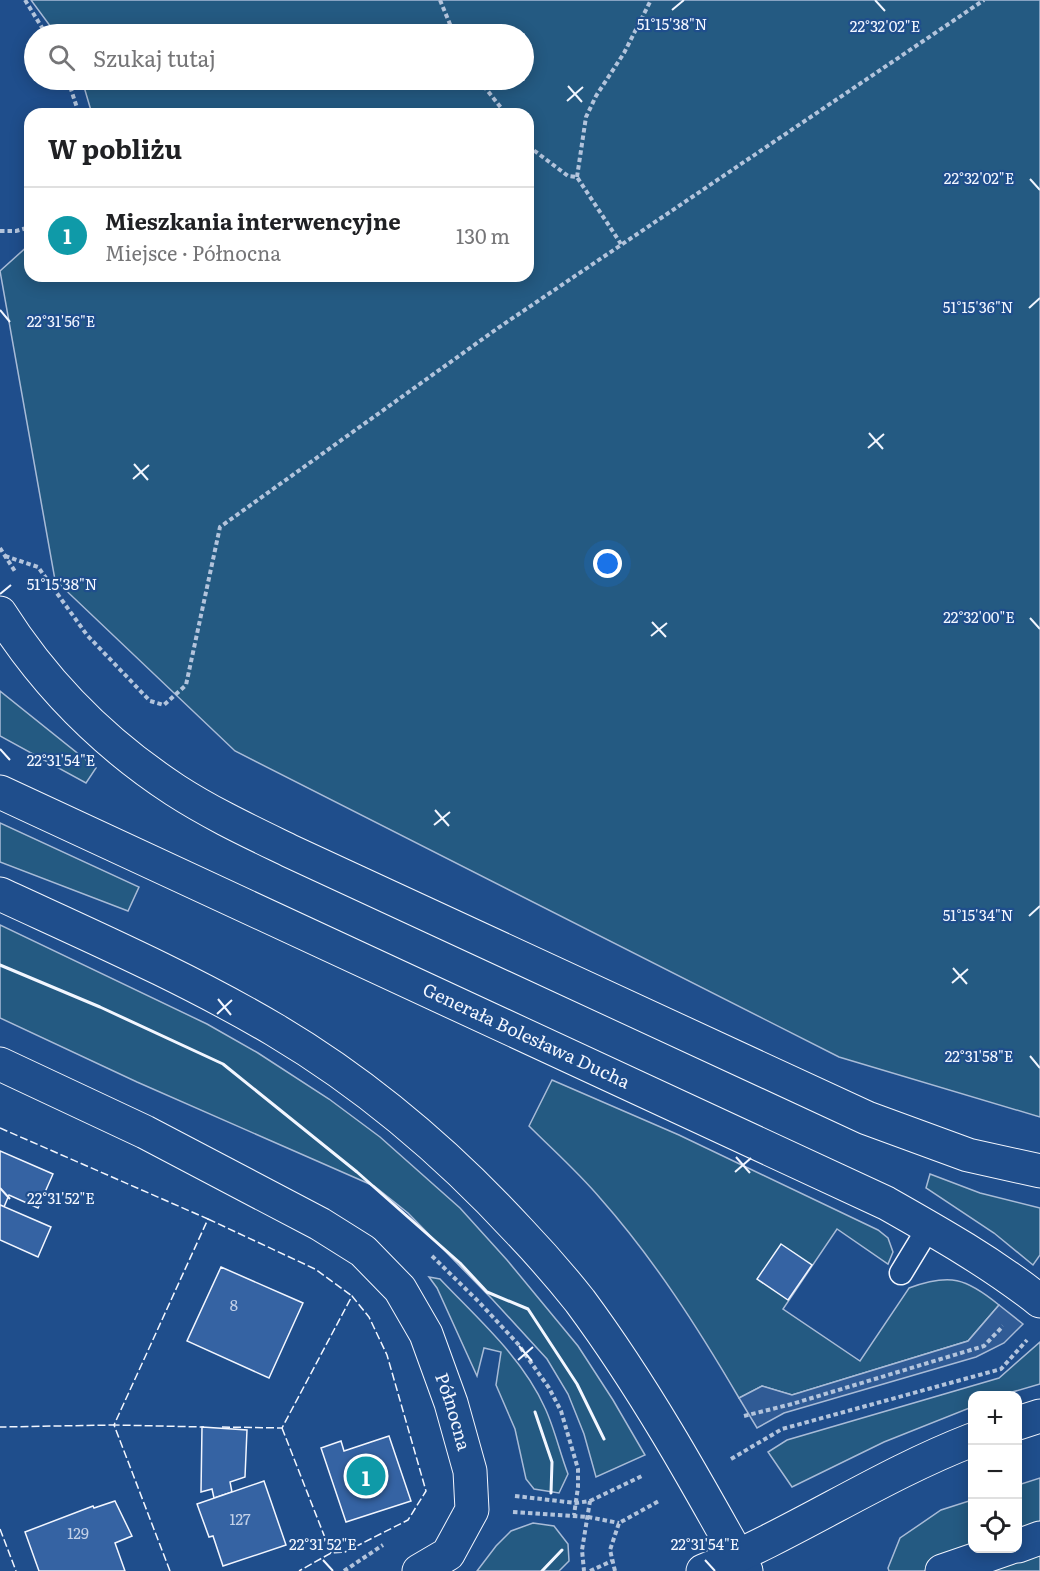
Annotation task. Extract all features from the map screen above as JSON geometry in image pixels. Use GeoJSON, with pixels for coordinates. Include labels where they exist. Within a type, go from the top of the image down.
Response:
{"type":"FeatureCollection","features":[{"type":"Feature","properties":{"kind":"main road"},"geometry":{"type":"LineString","coordinates":[[0,613],[43,672],[83,716],[151,773],[222,817],[292,852],[867,1118],[968,1155],[1040,1171]]}},
{"type":"Feature","properties":{"kind":"main road","name":"Generała Bolesława Ducha"},"geometry":{"type":"LineString","coordinates":[[0,792],[886,1203],[1007,1275],[1040,1301]]}},
{"type":"Feature","properties":{"kind":"main road"},"geometry":{"type":"LineString","coordinates":[[0,894],[139,958],[276,1030],[374,1097],[424,1139],[490,1199],[578,1299],[640,1391],[742,1564]]}},
{"type":"Feature","properties":{"kind":"main road","name":"Północna"},"geometry":{"type":"LineString","coordinates":[[0,1064],[146,1132],[320,1224],[363,1251],[400,1289],[426,1334],[451,1403],[470,1471],[472,1510]]}},
{"type":"Feature","properties":{"kind":"main road"},"geometry":{"type":"LineString","coordinates":[[1022,1421],[1040,1416]]}},
{"type":"Feature","properties":{"kind":"main road"},"geometry":{"type":"LineString","coordinates":[[703,1571],[742,1564],[894,1474],[968,1442]]}},
{"type":"Feature","properties":{"kind":"main road"},"geometry":{"type":"LineString","coordinates":[[418,1571],[448,1554],[472,1510]]}},
{"type":"Feature","properties":{"kind":"main road"},"geometry":{"type":"LineString","coordinates":[[1022,1544],[1040,1538]]}},
{"type":"Feature","properties":{"kind":"main road"},"geometry":{"type":"LineString","coordinates":[[942,1571],[994,1553]]}},
{"type":"Feature","properties":{"kind":"lane"},"geometry":{"type":"LineString","coordinates":[[901,1273],[928,1227]]}},
{"type":"Feature","properties":{"kind":"path"},"geometry":{"type":"LineString","coordinates":[[25,0],[40,24]]}},
{"type":"Feature","properties":{"kind":"path"},"geometry":{"type":"LineString","coordinates":[[440,0],[450,24]]}},
{"type":"Feature","properties":{"kind":"path"},"geometry":{"type":"LineString","coordinates":[[621,244],[577,177],[586,117],[596,96],[624,53],[651,0]]}},
{"type":"Feature","properties":{"kind":"path"},"geometry":{"type":"LineString","coordinates":[[5,556],[38,567],[87,636],[150,701],[164,705],[186,685],[220,527],[498,328],[984,0]]}},
{"type":"Feature","properties":{"kind":"path"},"geometry":{"type":"LineString","coordinates":[[71,90],[77,108]]}},
{"type":"Feature","properties":{"kind":"path"},"geometry":{"type":"LineString","coordinates":[[487,90],[501,108]]}},
{"type":"Feature","properties":{"kind":"path"},"geometry":{"type":"LineString","coordinates":[[534,150],[568,176],[577,177]]}},
{"type":"Feature","properties":{"kind":"path"},"geometry":{"type":"LineString","coordinates":[[0,231],[24,229]]}},
{"type":"Feature","properties":{"kind":"path"},"geometry":{"type":"LineString","coordinates":[[0,548],[18,575]]}},
{"type":"Feature","properties":{"kind":"path"},"geometry":{"type":"LineString","coordinates":[[744,1416],[792,1404],[984,1346],[1005,1324]]}},
{"type":"Feature","properties":{"kind":"path"},"geometry":{"type":"LineString","coordinates":[[615,1571],[609,1550],[620,1523],[782,1429],[1000,1369],[1032,1335]]}},
{"type":"Feature","properties":{"kind":"path"},"geometry":{"type":"LineString","coordinates":[[514,1496],[576,1503],[590,1501],[651,1472]]}},
{"type":"Feature","properties":{"kind":"path"},"geometry":{"type":"LineString","coordinates":[[584,1571],[582,1550],[590,1501]]}},
{"type":"Feature","properties":{"kind":"path"},"geometry":{"type":"LineString","coordinates":[[472,1510],[588,1517],[620,1523]]}},
{"type":"Feature","properties":{"kind":"path"},"geometry":{"type":"LineString","coordinates":[[344,1571],[385,1544]]}},
{"type":"Feature","properties":{"kind":"path"},"geometry":{"type":"LineString","coordinates":[[590,1571],[612,1561]]}},
{"type":"Feature","properties":{"kind":"shaded area"},"geometry":{"type":"Polygon","coordinates":[[[31,0],[1040,0],[1040,1117],[839,1057],[235,751],[55,580],[0,271],[24,249],[24,282],[534,282],[534,108],[90,108],[85,90],[534,90],[534,24],[49,24],[31,0]]]}},
{"type":"Feature","properties":{"kind":"shaded area"},"geometry":{"type":"Polygon","coordinates":[[[0,691],[96,768],[86,783],[0,736],[0,691]]]}},
{"type":"Feature","properties":{"kind":"shaded area"},"geometry":{"type":"Polygon","coordinates":[[[0,823],[139,887],[128,911],[0,862],[0,823]]]}},
{"type":"Feature","properties":{"kind":"shaded area"},"geometry":{"type":"Polygon","coordinates":[[[0,925],[207,1024],[258,1053],[329,1099],[380,1137],[460,1208],[507,1260],[578,1346],[645,1455],[596,1477],[584,1434],[568,1394],[547,1359],[408,1213],[374,1186],[137,1082],[0,1018],[0,925]]]}},
{"type":"Feature","properties":{"kind":"shaded area"},"geometry":{"type":"Polygon","coordinates":[[[552,1080],[679,1135],[878,1230],[888,1238],[893,1252],[888,1264],[837,1229],[783,1309],[860,1361],[909,1288],[936,1281],[957,1281],[977,1289],[999,1305],[968,1341],[792,1395],[762,1386],[739,1398],[708,1346],[639,1245],[592,1188],[529,1126],[552,1080]]]}},
{"type":"Feature","properties":{"kind":"shaded area"},"geometry":{"type":"Polygon","coordinates":[[[930,1174],[980,1193],[1040,1208],[1040,1255],[1033,1265],[994,1233],[926,1188],[930,1174]]]}},
{"type":"Feature","properties":{"kind":"shaded area"},"geometry":{"type":"Polygon","coordinates":[[[429,1277],[440,1279],[484,1324],[512,1355],[536,1390],[548,1415],[568,1474],[559,1493],[534,1489],[526,1479],[515,1429],[496,1385],[501,1352],[484,1348],[477,1376],[437,1288],[429,1277]]]}},
{"type":"Feature","properties":{"kind":"shaded area"},"geometry":{"type":"Polygon","coordinates":[[[999,1305],[1023,1324],[1004,1343],[976,1357],[784,1413],[757,1428],[739,1398],[762,1386],[792,1395],[968,1341],[999,1305]]]}},
{"type":"Feature","properties":{"kind":"shaded area"},"geometry":{"type":"Polygon","coordinates":[[[1040,1342],[1040,1384],[1016,1391],[968,1391],[968,1409],[884,1442],[792,1487],[768,1452],[787,1440],[999,1378],[1040,1342]]]}},
{"type":"Feature","properties":{"kind":"shaded area"},"geometry":{"type":"Polygon","coordinates":[[[1040,1478],[1040,1571],[889,1571],[888,1568],[900,1538],[941,1510],[968,1501],[968,1553],[1022,1553],[1022,1484],[1040,1478]]]}},
{"type":"Feature","properties":{"kind":"shaded area"},"geometry":{"type":"Polygon","coordinates":[[[533,1523],[554,1526],[568,1544],[569,1561],[559,1571],[477,1571],[511,1531],[533,1523]]]}},
{"type":"Feature","properties":{"kind":"building"},"geometry":{"type":"Polygon","coordinates":[[[0,1151],[53,1174],[38,1208],[9,1195],[4,1207],[0,1205],[0,1151]]]}},
{"type":"Feature","properties":{"kind":"building"},"geometry":{"type":"Polygon","coordinates":[[[0,1205],[51,1227],[38,1257],[0,1240],[0,1205]]]}},
{"type":"Feature","properties":{"kind":"building"},"geometry":{"type":"Polygon","coordinates":[[[781,1244],[812,1265],[788,1300],[757,1279],[781,1244]]]}},
{"type":"Feature","properties":{"kind":"building"},"geometry":{"type":"Polygon","coordinates":[[[221,1267],[303,1303],[269,1378],[187,1341],[221,1267]]]}},
{"type":"Feature","properties":{"kind":"building"},"geometry":{"type":"Polygon","coordinates":[[[202,1427],[247,1430],[245,1477],[230,1482],[232,1492],[214,1498],[212,1489],[201,1492],[202,1427]]]}},
{"type":"Feature","properties":{"kind":"building"},"geometry":{"type":"Polygon","coordinates":[[[389,1436],[411,1501],[346,1522],[321,1448],[341,1441],[344,1451],[389,1436]]]}},
{"type":"Feature","properties":{"kind":"building"},"geometry":{"type":"Polygon","coordinates":[[[264,1481],[286,1545],[223,1566],[213,1536],[209,1537],[197,1504],[264,1481]]]}},
{"type":"Feature","properties":{"kind":"building"},"geometry":{"type":"Polygon","coordinates":[[[115,1501],[132,1536],[115,1543],[125,1571],[39,1571],[25,1532],[93,1506],[94,1508],[115,1501]]]}},
{"type":"Feature","properties":{"kind":"fence"},"geometry":{"type":"LineString","coordinates":[[0,1128],[208,1219],[114,1425],[0,1427]]}},
{"type":"Feature","properties":{"kind":"fence"},"geometry":{"type":"LineString","coordinates":[[208,1219],[315,1269],[352,1296]]}},
{"type":"Feature","properties":{"kind":"fence"},"geometry":{"type":"LineString","coordinates":[[222,1427],[282,1428],[352,1296],[369,1317],[387,1355],[426,1491],[408,1520],[345,1552],[331,1553],[299,1571]]}},
{"type":"Feature","properties":{"kind":"fence"},"geometry":{"type":"LineString","coordinates":[[170,1571],[114,1425],[204,1427]]}},
{"type":"Feature","properties":{"kind":"fence"},"geometry":{"type":"LineString","coordinates":[[282,1428],[331,1553]]}},
{"type":"Feature","properties":{"kind":"fence"},"geometry":{"type":"LineString","coordinates":[[0,1529],[16,1571]]}},
{"type":"Feature","properties":{"kind":"wall"},"geometry":{"type":"LineString","coordinates":[[0,965],[100,1007],[223,1064],[357,1172],[460,1263],[487,1292],[528,1309],[577,1384],[604,1439]]}},
{"type":"Feature","properties":{"kind":"wall"},"geometry":{"type":"LineString","coordinates":[[535,1412],[552,1462],[551,1493]]}},
{"type":"Feature","properties":{"kind":"wall"},"geometry":{"type":"LineString","coordinates":[[542,1571],[562,1550]]}},
{"type":"Feature","properties":{"kind":"place","name":"Mieszkania interwencyjne"},"geometry":{"type":"Point","coordinates":[366,1476]}}]}
